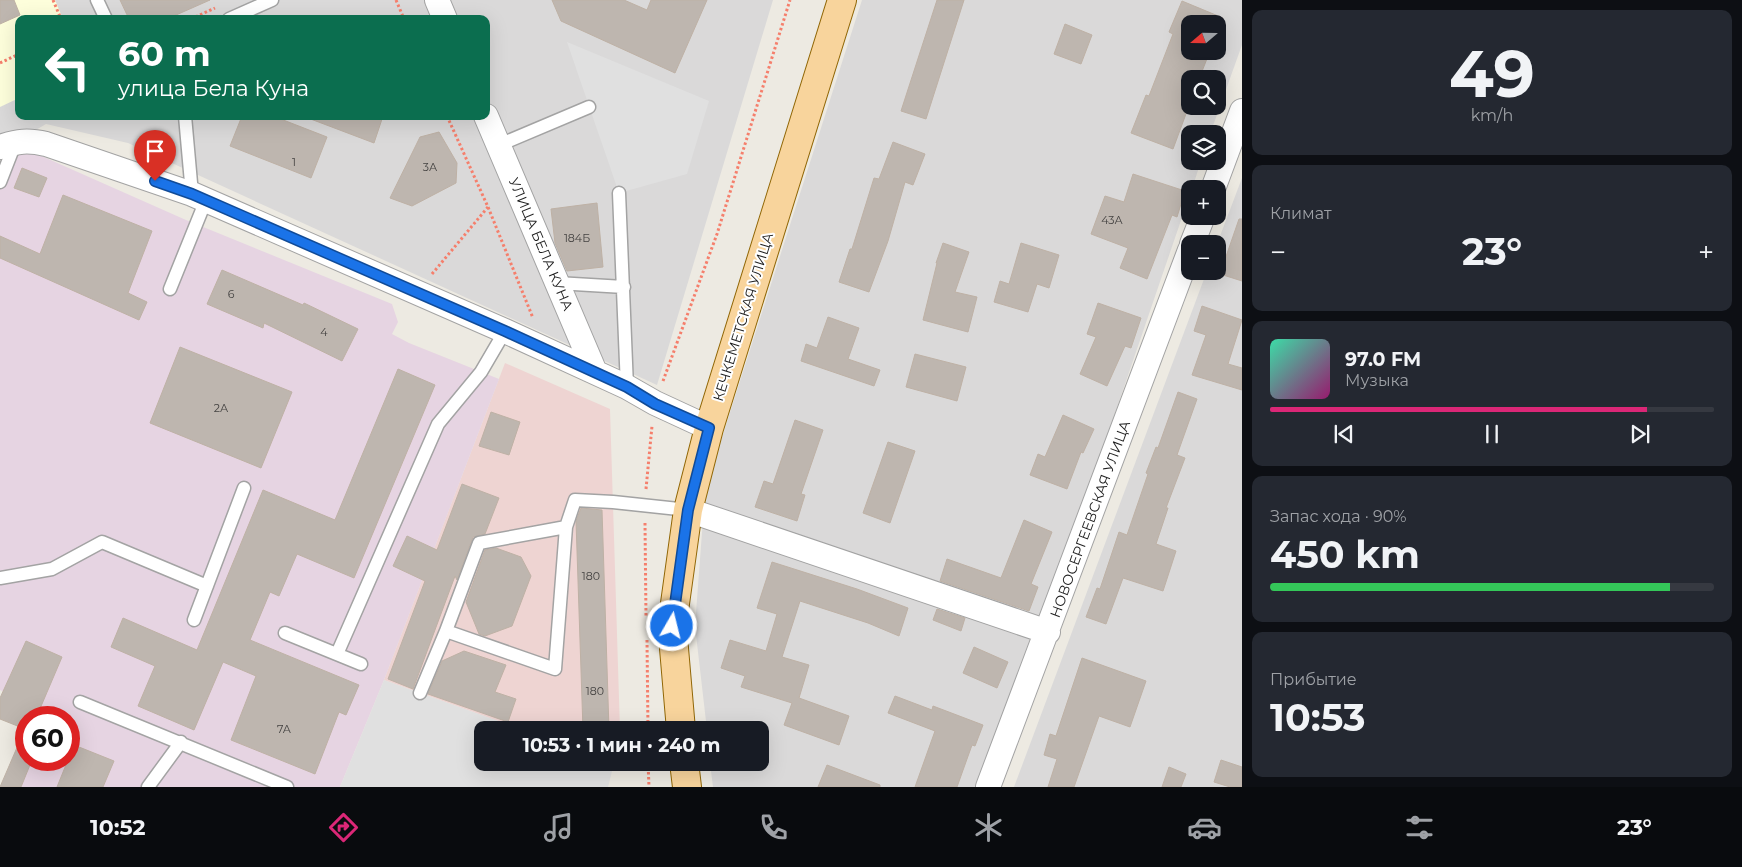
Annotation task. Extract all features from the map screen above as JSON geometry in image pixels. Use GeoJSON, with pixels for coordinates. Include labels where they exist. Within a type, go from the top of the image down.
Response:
{"type":"FeatureCollection","features":[{"type":"Feature","properties":{"kind":"main road","name":"КЕЧКЕМЕТСКАЯ УЛИЦА"},"geometry":{"type":"LineString","coordinates":[[680,721],[672,626],[688,510],[709,428],[842,0]]}},
{"type":"Feature","properties":{"kind":"main road"},"geometry":{"type":"LineString","coordinates":[[685,771],[687,787]]}},
{"type":"Feature","properties":{"kind":"street"},"geometry":{"type":"LineString","coordinates":[[437,0],[443,15]]}},
{"type":"Feature","properties":{"kind":"street"},"geometry":{"type":"LineString","coordinates":[[1216,180],[1242,111]]}},
{"type":"Feature","properties":{"kind":"street","name":"УЛИЦА БЕЛА КУНА"},"geometry":{"type":"LineString","coordinates":[[488,120],[595,372]]}},
{"type":"Feature","properties":{"kind":"street"},"geometry":{"type":"LineString","coordinates":[[8,144],[33,142],[46,144],[199,197],[505,331],[627,387],[655,404],[709,428]]}},
{"type":"Feature","properties":{"kind":"street","name":"НОВОСЕРГЕЕВСКАЯ УЛИЦА"},"geometry":{"type":"LineString","coordinates":[[988,787],[1048,632],[1181,274]]}},
{"type":"Feature","properties":{"kind":"street"},"geometry":{"type":"LineString","coordinates":[[688,510],[1048,632]]}},
{"type":"Feature","properties":{"kind":"lane"},"geometry":{"type":"LineString","coordinates":[[97,0],[104,15]]}},
{"type":"Feature","properties":{"kind":"lane"},"geometry":{"type":"LineString","coordinates":[[238,15],[272,0]]}},
{"type":"Feature","properties":{"kind":"lane"},"geometry":{"type":"LineString","coordinates":[[499,146],[589,107]]}},
{"type":"Feature","properties":{"kind":"lane"},"geometry":{"type":"LineString","coordinates":[[170,289],[199,197],[186,120]]}},
{"type":"Feature","properties":{"kind":"lane"},"geometry":{"type":"LineString","coordinates":[[0,182],[8,144]]}},
{"type":"Feature","properties":{"kind":"lane"},"geometry":{"type":"LineString","coordinates":[[619,193],[627,387]]}},
{"type":"Feature","properties":{"kind":"lane"},"geometry":{"type":"LineString","coordinates":[[557,282],[624,287]]}},
{"type":"Feature","properties":{"kind":"lane"},"geometry":{"type":"LineString","coordinates":[[337,654],[438,424],[481,372],[505,331]]}},
{"type":"Feature","properties":{"kind":"lane"},"geometry":{"type":"LineString","coordinates":[[194,620],[244,488]]}},
{"type":"Feature","properties":{"kind":"lane"},"geometry":{"type":"LineString","coordinates":[[446,631],[555,669],[566,527],[575,500],[688,510]]}},
{"type":"Feature","properties":{"kind":"lane"},"geometry":{"type":"LineString","coordinates":[[420,693],[446,631],[479,543],[566,527]]}},
{"type":"Feature","properties":{"kind":"lane"},"geometry":{"type":"LineString","coordinates":[[0,578],[52,568],[102,542],[207,586]]}},
{"type":"Feature","properties":{"kind":"lane"},"geometry":{"type":"LineString","coordinates":[[284,633],[361,664]]}},
{"type":"Feature","properties":{"kind":"lane"},"geometry":{"type":"LineString","coordinates":[[80,702],[287,787]]}},
{"type":"Feature","properties":{"kind":"lane"},"geometry":{"type":"LineString","coordinates":[[148,787],[181,742]]}},
{"type":"Feature","properties":{"kind":"path"},"geometry":{"type":"LineString","coordinates":[[53,0],[59,15]]}},
{"type":"Feature","properties":{"kind":"path"},"geometry":{"type":"LineString","coordinates":[[396,0],[402,15]]}},
{"type":"Feature","properties":{"kind":"path"},"geometry":{"type":"LineString","coordinates":[[646,622],[645,505],[655,404],[717,234],[790,0]]}},
{"type":"Feature","properties":{"kind":"path"},"geometry":{"type":"LineString","coordinates":[[200,15],[216,8]]}},
{"type":"Feature","properties":{"kind":"path"},"geometry":{"type":"LineString","coordinates":[[0,62],[15,56]]}},
{"type":"Feature","properties":{"kind":"path"},"geometry":{"type":"LineString","coordinates":[[449,120],[488,208],[546,350]]}},
{"type":"Feature","properties":{"kind":"path"},"geometry":{"type":"LineString","coordinates":[[417,292],[488,208]]}},
{"type":"Feature","properties":{"kind":"path"},"geometry":{"type":"LineString","coordinates":[[646,632],[648,721]]}},
{"type":"Feature","properties":{"kind":"path"},"geometry":{"type":"LineString","coordinates":[[648,771],[649,787]]}},
{"type":"Feature","properties":{"kind":"shaded area"},"geometry":{"type":"Polygon","coordinates":[[[0,0],[773,0],[657,385],[128,143],[46,124],[0,151],[0,0]]]}},
{"type":"Feature","properties":{"kind":"shaded area"},"geometry":{"type":"Polygon","coordinates":[[[0,0],[55,0],[61,15],[15,15],[15,100],[0,107],[0,0]]]}},
{"type":"Feature","properties":{"kind":"shaded area"},"geometry":{"type":"Polygon","coordinates":[[[862,0],[1242,0],[1242,45],[1226,90],[1226,70],[1181,70],[1181,115],[1217,115],[1213,125],[1181,125],[1181,170],[1198,170],[1195,180],[1181,180],[1181,220],[1042,627],[701,503],[862,0]]]}},
{"type":"Feature","properties":{"kind":"shaded area"},"geometry":{"type":"Polygon","coordinates":[[[567,42],[709,101],[687,174],[619,193],[567,42]]]}},
{"type":"Feature","properties":{"kind":"shaded area"},"geometry":{"type":"Polygon","coordinates":[[[28,150],[186,220],[392,304],[398,322],[392,334],[409,343],[499,379],[384,680],[340,787],[21,787],[28,771],[80,771],[80,706],[37,706],[0,690],[0,164],[28,150]]]}},
{"type":"Feature","properties":{"kind":"shaded area"},"geometry":{"type":"Polygon","coordinates":[[[1242,178],[1242,787],[1014,787],[1204,280],[1226,280],[1226,235],[1220,235],[1224,225],[1226,225],[1226,220],[1242,178]]]}},
{"type":"Feature","properties":{"kind":"shaded area"},"geometry":{"type":"Polygon","coordinates":[[[505,363],[610,409],[620,721],[498,721],[384,680],[505,363]]]}},
{"type":"Feature","properties":{"kind":"shaded area"},"geometry":{"type":"Polygon","coordinates":[[[703,519],[1040,636],[985,787],[713,787],[711,771],[769,771],[769,721],[706,721],[695,626],[703,519]]]}},
{"type":"Feature","properties":{"kind":"shaded area"},"geometry":{"type":"Polygon","coordinates":[[[384,680],[498,721],[474,721],[474,771],[612,771],[608,787],[340,787],[384,680]]]}},
{"type":"Feature","properties":{"kind":"building"},"geometry":{"type":"Polygon","coordinates":[[[0,0],[14,0],[20,15],[15,15],[15,17],[0,24],[0,0]]]}},
{"type":"Feature","properties":{"kind":"building"},"geometry":{"type":"Polygon","coordinates":[[[120,0],[210,0],[176,15],[127,15],[120,0]]]}},
{"type":"Feature","properties":{"kind":"building"},"geometry":{"type":"Polygon","coordinates":[[[552,0],[624,0],[647,10],[651,0],[707,0],[675,73],[561,21],[552,0]]]}},
{"type":"Feature","properties":{"kind":"building"},"geometry":{"type":"Polygon","coordinates":[[[937,0],[964,0],[926,119],[901,111],[937,0]]]}},
{"type":"Feature","properties":{"kind":"building"},"geometry":{"type":"Polygon","coordinates":[[[1182,1],[1216,15],[1181,15],[1181,60],[1206,60],[1203,70],[1181,70],[1181,115],[1186,115],[1173,149],[1131,133],[1146,95],[1149,96],[1173,34],[1169,32],[1182,1]]]}},
{"type":"Feature","properties":{"kind":"building"},"geometry":{"type":"Polygon","coordinates":[[[1065,24],[1092,35],[1081,64],[1054,54],[1065,24]]]}},
{"type":"Feature","properties":{"kind":"building"},"geometry":{"type":"Polygon","coordinates":[[[240,120],[283,120],[327,137],[311,178],[230,146],[240,120]]]}},
{"type":"Feature","properties":{"kind":"building"},"geometry":{"type":"Polygon","coordinates":[[[313,120],[382,120],[374,143],[313,120]]]}},
{"type":"Feature","properties":{"kind":"building"},"geometry":{"type":"Polygon","coordinates":[[[439,132],[457,163],[456,183],[412,206],[390,198],[420,137],[439,132]]]}},
{"type":"Feature","properties":{"kind":"building"},"geometry":{"type":"Polygon","coordinates":[[[893,142],[925,154],[913,185],[905,182],[888,241],[869,292],[839,282],[850,249],[852,249],[874,178],[879,179],[893,142]]]}},
{"type":"Feature","properties":{"kind":"building"},"geometry":{"type":"Polygon","coordinates":[[[22,168],[47,178],[39,197],[14,188],[22,168]]]}},
{"type":"Feature","properties":{"kind":"building"},"geometry":{"type":"Polygon","coordinates":[[[1133,174],[1181,190],[1181,204],[1177,217],[1172,215],[1147,279],[1120,268],[1128,248],[1091,234],[1105,196],[1124,202],[1133,174]]]}},
{"type":"Feature","properties":{"kind":"building"},"geometry":{"type":"Polygon","coordinates":[[[63,195],[152,231],[128,293],[147,302],[139,320],[0,258],[0,236],[40,254],[63,195]]]}},
{"type":"Feature","properties":{"kind":"building"},"geometry":{"type":"Polygon","coordinates":[[[597,203],[603,267],[567,271],[555,243],[551,209],[597,203]]]}},
{"type":"Feature","properties":{"kind":"building"},"geometry":{"type":"Polygon","coordinates":[[[1239,219],[1242,219],[1242,281],[1226,276],[1226,257],[1239,219]]]}},
{"type":"Feature","properties":{"kind":"building"},"geometry":{"type":"Polygon","coordinates":[[[943,243],[969,252],[955,292],[977,297],[968,332],[923,320],[936,263],[943,243]]]}},
{"type":"Feature","properties":{"kind":"building"},"geometry":{"type":"Polygon","coordinates":[[[1021,243],[1059,255],[1049,288],[1037,284],[1028,312],[994,302],[1000,281],[1009,284],[1021,243]]]}},
{"type":"Feature","properties":{"kind":"building"},"geometry":{"type":"Polygon","coordinates":[[[222,270],[303,305],[304,303],[358,329],[342,361],[264,323],[263,328],[207,304],[222,270]]]}},
{"type":"Feature","properties":{"kind":"building"},"geometry":{"type":"Polygon","coordinates":[[[1098,303],[1141,318],[1131,348],[1125,346],[1107,386],[1080,374],[1096,337],[1087,334],[1098,303]]]}},
{"type":"Feature","properties":{"kind":"building"},"geometry":{"type":"Polygon","coordinates":[[[1202,306],[1242,320],[1228,364],[1242,368],[1242,390],[1192,375],[1206,335],[1194,331],[1202,306]]]}},
{"type":"Feature","properties":{"kind":"building"},"geometry":{"type":"Polygon","coordinates":[[[828,317],[859,328],[848,359],[880,370],[874,386],[801,361],[806,344],[817,348],[828,317]]]}},
{"type":"Feature","properties":{"kind":"building"},"geometry":{"type":"Polygon","coordinates":[[[180,347],[292,392],[261,468],[150,423],[180,347]]]}},
{"type":"Feature","properties":{"kind":"building"},"geometry":{"type":"Polygon","coordinates":[[[915,354],[966,367],[957,401],[906,387],[915,354]]]}},
{"type":"Feature","properties":{"kind":"building"},"geometry":{"type":"Polygon","coordinates":[[[398,369],[435,385],[354,578],[297,554],[279,596],[270,592],[250,640],[359,685],[346,715],[339,712],[315,774],[231,740],[256,676],[223,662],[194,730],[138,706],[155,666],[111,647],[123,618],[197,650],[263,490],[335,520],[398,369]]]}},
{"type":"Feature","properties":{"kind":"building"},"geometry":{"type":"Polygon","coordinates":[[[1178,392],[1197,399],[1177,455],[1185,458],[1166,508],[1168,508],[1156,544],[1176,551],[1163,591],[1123,578],[1106,624],[1086,617],[1097,588],[1100,589],[1119,532],[1127,535],[1148,474],[1146,473],[1156,447],[1158,448],[1178,392]]]}},
{"type":"Feature","properties":{"kind":"building"},"geometry":{"type":"Polygon","coordinates":[[[491,412],[520,422],[509,455],[479,446],[491,412]]]}},
{"type":"Feature","properties":{"kind":"building"},"geometry":{"type":"Polygon","coordinates":[[[1063,415],[1094,429],[1083,453],[1081,452],[1067,489],[1030,475],[1038,454],[1045,457],[1063,415]]]}},
{"type":"Feature","properties":{"kind":"building"},"geometry":{"type":"Polygon","coordinates":[[[795,420],[823,430],[801,494],[805,495],[797,521],[755,507],[764,481],[773,484],[795,420]]]}},
{"type":"Feature","properties":{"kind":"building"},"geometry":{"type":"Polygon","coordinates":[[[888,442],[915,451],[890,523],[863,513],[888,442]]]}},
{"type":"Feature","properties":{"kind":"building"},"geometry":{"type":"Polygon","coordinates":[[[462,484],[499,498],[485,534],[473,537],[457,580],[455,576],[413,689],[388,679],[425,581],[393,566],[407,536],[437,550],[462,484]]]}},
{"type":"Feature","properties":{"kind":"building"},"geometry":{"type":"Polygon","coordinates":[[[581,508],[602,510],[609,721],[583,721],[576,521],[581,508]]]}},
{"type":"Feature","properties":{"kind":"building"},"geometry":{"type":"Polygon","coordinates":[[[1024,520],[1052,532],[1031,584],[1038,587],[1029,611],[940,581],[947,559],[1001,578],[1024,520]]]}},
{"type":"Feature","properties":{"kind":"building"},"geometry":{"type":"Polygon","coordinates":[[[496,548],[521,557],[531,576],[512,626],[485,636],[479,634],[466,602],[485,550],[496,548]]]}},
{"type":"Feature","properties":{"kind":"building"},"geometry":{"type":"Polygon","coordinates":[[[772,562],[857,589],[908,608],[899,636],[868,623],[800,601],[782,657],[809,665],[799,698],[849,716],[839,745],[784,725],[792,703],[741,687],[745,676],[721,668],[730,640],[766,651],[777,614],[757,608],[772,562]]]}},
{"type":"Feature","properties":{"kind":"building"},"geometry":{"type":"Polygon","coordinates":[[[937,609],[965,618],[961,631],[933,620],[937,609]]]}},
{"type":"Feature","properties":{"kind":"building"},"geometry":{"type":"Polygon","coordinates":[[[26,641],[62,657],[41,706],[15,706],[15,725],[0,719],[0,698],[26,641]]]}},
{"type":"Feature","properties":{"kind":"building"},"geometry":{"type":"Polygon","coordinates":[[[974,647],[1008,662],[997,688],[963,673],[974,647]]]}},
{"type":"Feature","properties":{"kind":"building"},"geometry":{"type":"Polygon","coordinates":[[[464,651],[506,665],[495,692],[516,699],[508,721],[428,694],[442,661],[464,651]]]}},
{"type":"Feature","properties":{"kind":"building"},"geometry":{"type":"Polygon","coordinates":[[[1082,658],[1146,681],[1130,727],[1099,716],[1074,787],[1048,787],[1057,759],[1044,755],[1050,734],[1056,736],[1082,658]]]}},
{"type":"Feature","properties":{"kind":"building"},"geometry":{"type":"Polygon","coordinates":[[[895,696],[932,710],[933,706],[983,725],[975,746],[972,745],[957,787],[915,787],[935,731],[888,713],[895,696]]]}},
{"type":"Feature","properties":{"kind":"building"},"geometry":{"type":"Polygon","coordinates":[[[80,747],[114,761],[103,787],[57,787],[63,771],[80,771],[80,747]]]}},
{"type":"Feature","properties":{"kind":"building"},"geometry":{"type":"Polygon","coordinates":[[[15,752],[15,771],[28,771],[21,787],[0,787],[15,752]]]}},
{"type":"Feature","properties":{"kind":"building"},"geometry":{"type":"Polygon","coordinates":[[[1221,760],[1242,767],[1242,787],[1230,787],[1214,782],[1221,760]]]}},
{"type":"Feature","properties":{"kind":"building"},"geometry":{"type":"Polygon","coordinates":[[[827,765],[880,785],[880,787],[818,787],[827,765]]]}},
{"type":"Feature","properties":{"kind":"building"},"geometry":{"type":"Polygon","coordinates":[[[1169,767],[1186,774],[1181,787],[1162,787],[1169,767]]]}},
{"type":"Feature","properties":{"kind":"route"},"geometry":{"type":"LineString","coordinates":[[155,181],[192,194],[505,331],[627,387],[655,404],[709,428],[688,510],[672,626]]}}]}
